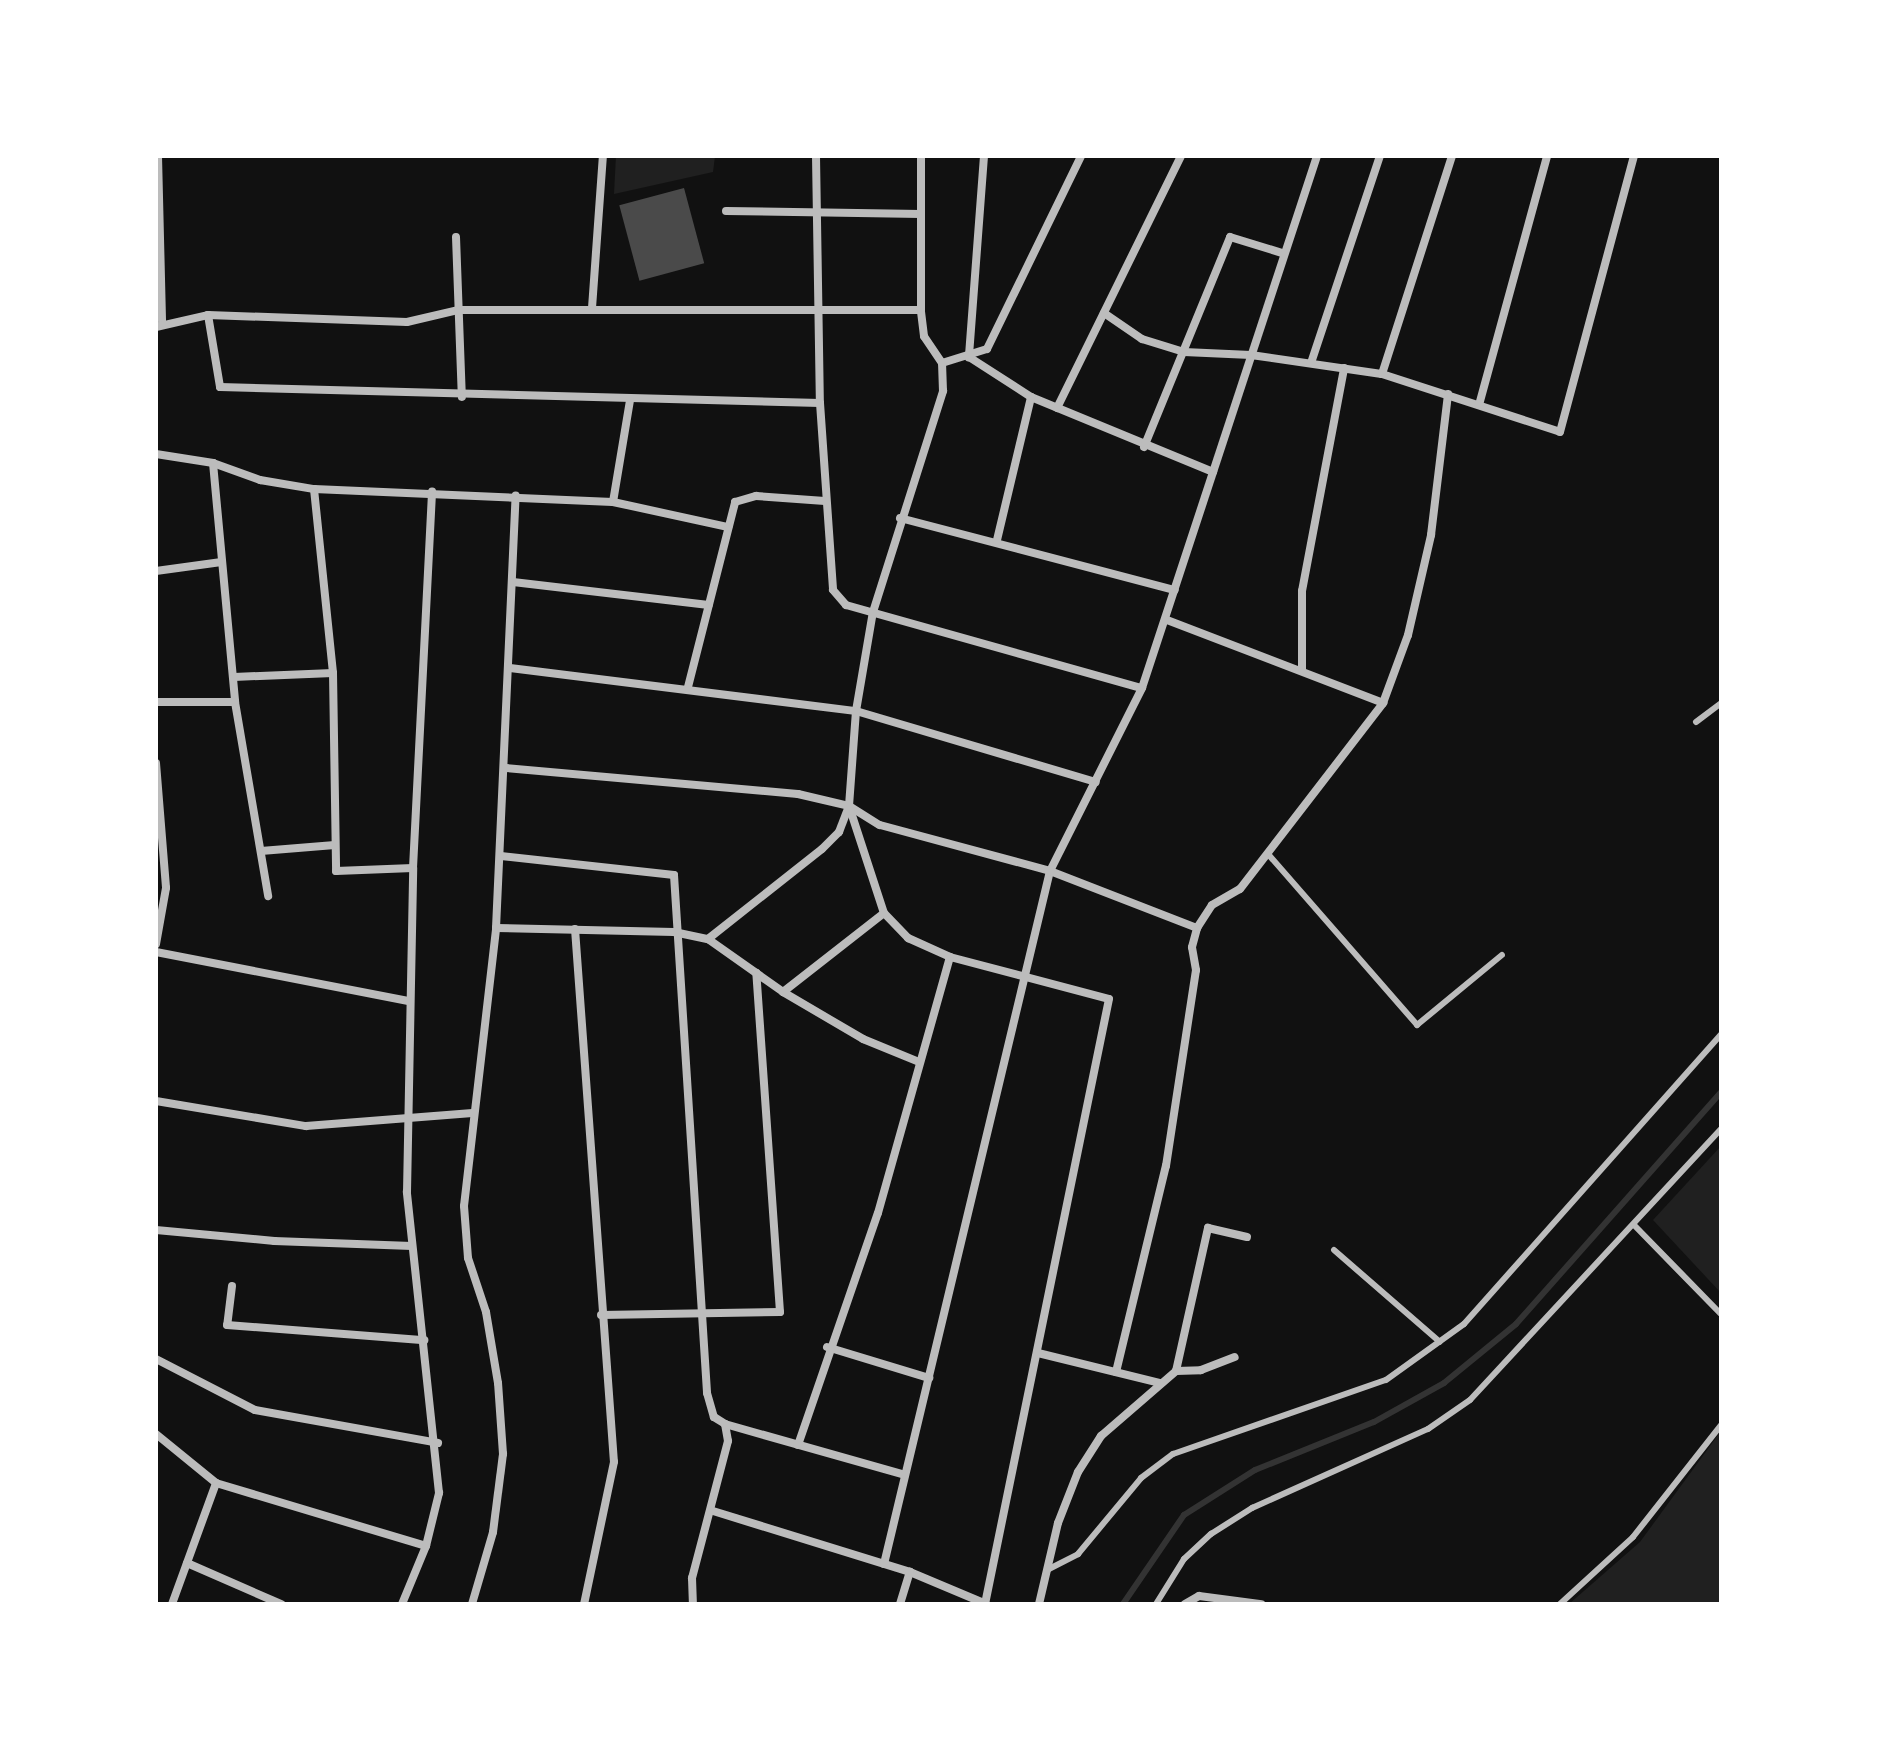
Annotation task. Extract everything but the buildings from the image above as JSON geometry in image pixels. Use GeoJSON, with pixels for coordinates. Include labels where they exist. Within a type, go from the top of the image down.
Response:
{"type":"FeatureCollection","features":[{"type":"Feature","properties":{"kind":"street"},"geometry":{"type":"LineString","coordinates":[[158,156],[159,326],[208,315],[407,322],[458,310],[818,306],[921,310]]}},
{"type":"Feature","properties":{"kind":"street"},"geometry":{"type":"LineString","coordinates":[[592,308],[603,156]]}},
{"type":"Feature","properties":{"kind":"street"},"geometry":{"type":"LineString","coordinates":[[816,156],[820,403],[833,590],[846,605],[1142,688]]}},
{"type":"Feature","properties":{"kind":"street"},"geometry":{"type":"LineString","coordinates":[[708,939],[822,849],[839,832],[849,806],[856,711],[873,612],[900,518],[943,391],[942,363],[924,336],[921,310],[921,156]]}},
{"type":"Feature","properties":{"kind":"street"},"geometry":{"type":"LineString","coordinates":[[969,357],[984,156]]}},
{"type":"Feature","properties":{"kind":"street"},"geometry":{"type":"LineString","coordinates":[[942,363],[987,349],[997,334],[1081,156]]}},
{"type":"Feature","properties":{"kind":"street"},"geometry":{"type":"LineString","coordinates":[[1057,408],[1181,156]]}},
{"type":"Feature","properties":{"kind":"street"},"geometry":{"type":"LineString","coordinates":[[884,1564],[1020,978],[1050,871],[1142,688],[1167,620],[1282,253],[1317,156]]}},
{"type":"Feature","properties":{"kind":"street"},"geometry":{"type":"LineString","coordinates":[[1311,363],[1380,156]]}},
{"type":"Feature","properties":{"kind":"street"},"geometry":{"type":"LineString","coordinates":[[1382,374],[1452,156]]}},
{"type":"Feature","properties":{"kind":"street"},"geometry":{"type":"LineString","coordinates":[[1479,405],[1547,156]]}},
{"type":"Feature","properties":{"kind":"street"},"geometry":{"type":"LineString","coordinates":[[1104,313],[1142,339],[1184,352],[1251,355],[1382,374],[1560,432],[1634,156]]}},
{"type":"Feature","properties":{"kind":"street"},"geometry":{"type":"LineString","coordinates":[[726,211],[921,214]]}},
{"type":"Feature","properties":{"kind":"street"},"geometry":{"type":"LineString","coordinates":[[456,237],[462,397]]}},
{"type":"Feature","properties":{"kind":"street"},"geometry":{"type":"LineString","coordinates":[[1144,447],[1230,237],[1282,253]]}},
{"type":"Feature","properties":{"kind":"street"},"geometry":{"type":"LineString","coordinates":[[208,315],[220,387],[462,397],[820,403]]}},
{"type":"Feature","properties":{"kind":"street"},"geometry":{"type":"LineString","coordinates":[[969,357],[1031,397],[1144,447],[1213,472]]}},
{"type":"Feature","properties":{"kind":"street"},"geometry":{"type":"LineString","coordinates":[[1302,669],[1302,591],[1344,368]]}},
{"type":"Feature","properties":{"kind":"street"},"geometry":{"type":"LineString","coordinates":[[1116,1372],[1166,1166],[1196,970],[1192,947],[1197,928],[1212,905],[1240,889],[1383,703],[1408,635],[1431,535],[1448,394]]}},
{"type":"Feature","properties":{"kind":"street"},"geometry":{"type":"LineString","coordinates":[[997,540],[1031,397]]}},
{"type":"Feature","properties":{"kind":"street"},"geometry":{"type":"LineString","coordinates":[[613,502],[630,400]]}},
{"type":"Feature","properties":{"kind":"street"},"geometry":{"type":"LineString","coordinates":[[156,454],[213,463],[260,480],[314,489],[432,491],[613,502],[728,527]]}},
{"type":"Feature","properties":{"kind":"street"},"geometry":{"type":"LineString","coordinates":[[213,463],[235,702],[268,896]]}},
{"type":"Feature","properties":{"kind":"street"},"geometry":{"type":"LineString","coordinates":[[314,489],[333,673],[336,871],[413,868]]}},
{"type":"Feature","properties":{"kind":"street"},"geometry":{"type":"LineString","coordinates":[[402,1604],[426,1546],[439,1493],[438,1443],[412,1246],[408,1001],[432,491]]}},
{"type":"Feature","properties":{"kind":"street"},"geometry":{"type":"LineString","coordinates":[[472,1604],[493,1532],[503,1454],[491,1340],[468,1258],[464,1206],[472,1113],[496,928],[506,768],[516,495]]}},
{"type":"Feature","properties":{"kind":"street"},"geometry":{"type":"LineString","coordinates":[[688,687],[735,502],[756,496],[825,501]]}},
{"type":"Feature","properties":{"kind":"street"},"geometry":{"type":"LineString","coordinates":[[900,518],[997,540],[1175,590]]}},
{"type":"Feature","properties":{"kind":"street"},"geometry":{"type":"LineString","coordinates":[[156,571],[221,562]]}},
{"type":"Feature","properties":{"kind":"street"},"geometry":{"type":"LineString","coordinates":[[513,582],[709,605]]}},
{"type":"Feature","properties":{"kind":"street"},"geometry":{"type":"LineString","coordinates":[[1167,620],[1302,669],[1383,703]]}},
{"type":"Feature","properties":{"kind":"street"},"geometry":{"type":"LineString","coordinates":[[510,668],[688,687],[856,711],[1096,782]]}},
{"type":"Feature","properties":{"kind":"street"},"geometry":{"type":"LineString","coordinates":[[234,677],[333,673]]}},
{"type":"Feature","properties":{"kind":"street"},"geometry":{"type":"LineString","coordinates":[[156,702],[235,702]]}},
{"type":"Feature","properties":{"kind":"street"},"geometry":{"type":"LineString","coordinates":[[156,763],[166,888],[156,944]]}},
{"type":"Feature","properties":{"kind":"street"},"geometry":{"type":"LineString","coordinates":[[506,768],[798,794],[849,806],[880,825],[1050,871],[1197,928]]}},
{"type":"Feature","properties":{"kind":"street"},"geometry":{"type":"LineString","coordinates":[[713,1511],[910,1572],[985,1604],[1109,999],[1020,978],[950,957],[908,938],[884,913],[849,806]]}},
{"type":"Feature","properties":{"kind":"street"},"geometry":{"type":"LineString","coordinates":[[261,851],[335,845]]}},
{"type":"Feature","properties":{"kind":"street"},"geometry":{"type":"LineString","coordinates":[[501,856],[674,875],[674,932],[709,1406],[725,1424],[728,1441],[713,1511],[692,1578],[693,1604]]}},
{"type":"Feature","properties":{"kind":"street"},"geometry":{"type":"LineString","coordinates":[[783,992],[884,913]]}},
{"type":"Feature","properties":{"kind":"street"},"geometry":{"type":"LineString","coordinates":[[496,928],[674,932],[708,939],[783,992],[863,1039],[919,1062]]}},
{"type":"Feature","properties":{"kind":"street"},"geometry":{"type":"LineString","coordinates":[[575,929],[614,1462],[584,1604]]}},
{"type":"Feature","properties":{"kind":"street"},"geometry":{"type":"LineString","coordinates":[[156,952],[408,1001]]}},
{"type":"Feature","properties":{"kind":"street"},"geometry":{"type":"LineString","coordinates":[[798,1445],[827,1347],[878,1213],[950,957]]}},
{"type":"Feature","properties":{"kind":"street"},"geometry":{"type":"LineString","coordinates":[[601,1315],[780,1312],[756,973]]}},
{"type":"Feature","properties":{"kind":"street"},"geometry":{"type":"LineString","coordinates":[[156,1101],[306,1126],[410,1121],[472,1113]]}},
{"type":"Feature","properties":{"kind":"street"},"geometry":{"type":"LineString","coordinates":[[1176,1371],[1208,1228],[1247,1237]]}},
{"type":"Feature","properties":{"kind":"street"},"geometry":{"type":"LineString","coordinates":[[156,1230],[274,1241],[412,1246]]}},
{"type":"Feature","properties":{"kind":"street"},"geometry":{"type":"LineString","coordinates":[[232,1286],[227,1325],[424,1340]]}},
{"type":"Feature","properties":{"kind":"street"},"geometry":{"type":"LineString","coordinates":[[827,1347],[929,1378]]}},
{"type":"Feature","properties":{"kind":"street"},"geometry":{"type":"LineString","coordinates":[[1038,1353],[1160,1383]]}},
{"type":"Feature","properties":{"kind":"street"},"geometry":{"type":"LineString","coordinates":[[1039,1604],[1058,1523],[1078,1472],[1101,1436],[1176,1371],[1201,1370],[1235,1357]]}},
{"type":"Feature","properties":{"kind":"street"},"geometry":{"type":"LineString","coordinates":[[156,1359],[255,1410],[438,1443]]}},
{"type":"Feature","properties":{"kind":"street"},"geometry":{"type":"LineString","coordinates":[[725,1424],[905,1475]]}},
{"type":"Feature","properties":{"kind":"street"},"geometry":{"type":"LineString","coordinates":[[156,1434],[216,1483],[426,1546]]}},
{"type":"Feature","properties":{"kind":"street"},"geometry":{"type":"LineString","coordinates":[[172,1604],[216,1483]]}},
{"type":"Feature","properties":{"kind":"street"},"geometry":{"type":"LineString","coordinates":[[187,1563],[281,1604]]}},
{"type":"Feature","properties":{"kind":"street"},"geometry":{"type":"LineString","coordinates":[[900,1604],[910,1572]]}},
{"type":"Feature","properties":{"kind":"street"},"geometry":{"type":"LineString","coordinates":[[1185,1604],[1199,1596],[1261,1604]]}},
{"type":"Feature","properties":{"kind":"lane"},"geometry":{"type":"LineString","coordinates":[[1696,722],[1721,703]]}},
{"type":"Feature","properties":{"kind":"lane"},"geometry":{"type":"LineString","coordinates":[[1268,854],[1417,1025],[1502,955]]}},
{"type":"Feature","properties":{"kind":"lane"},"geometry":{"type":"LineString","coordinates":[[1047,1570],[1078,1554],[1141,1478],[1173,1454],[1386,1380],[1464,1324],[1721,1035]]}},
{"type":"Feature","properties":{"kind":"lane"},"geometry":{"type":"LineString","coordinates":[[1156,1604],[1184,1559],[1211,1534],[1252,1508],[1428,1429],[1470,1400],[1721,1129]]}},
{"type":"Feature","properties":{"kind":"lane"},"geometry":{"type":"LineString","coordinates":[[1634,1225],[1721,1314]]}},
{"type":"Feature","properties":{"kind":"lane"},"geometry":{"type":"LineString","coordinates":[[1334,1250],[1440,1342]]}},
{"type":"Feature","properties":{"kind":"lane"},"geometry":{"type":"LineString","coordinates":[[1560,1604],[1633,1537],[1721,1425]]}},
{"type":"Feature","properties":{"kind":"shaded area"},"geometry":{"type":"Polygon","coordinates":[[[616,156],[715,156],[713,172],[614,194],[616,156]]]}},
{"type":"Feature","properties":{"kind":"shaded area"},"geometry":{"type":"Polygon","coordinates":[[[1721,1146],[1721,1293],[1653,1220],[1721,1146]]]}},
{"type":"Feature","properties":{"kind":"shaded area"},"geometry":{"type":"Polygon","coordinates":[[[1721,1431],[1721,1604],[1569,1604],[1640,1542],[1721,1431]]]}},
{"type":"Feature","properties":{"kind":"waterway"},"geometry":{"type":"LineString","coordinates":[[1123,1604],[1184,1515],[1255,1470],[1374,1422],[1444,1383],[1516,1324],[1721,1092]]}}]}
